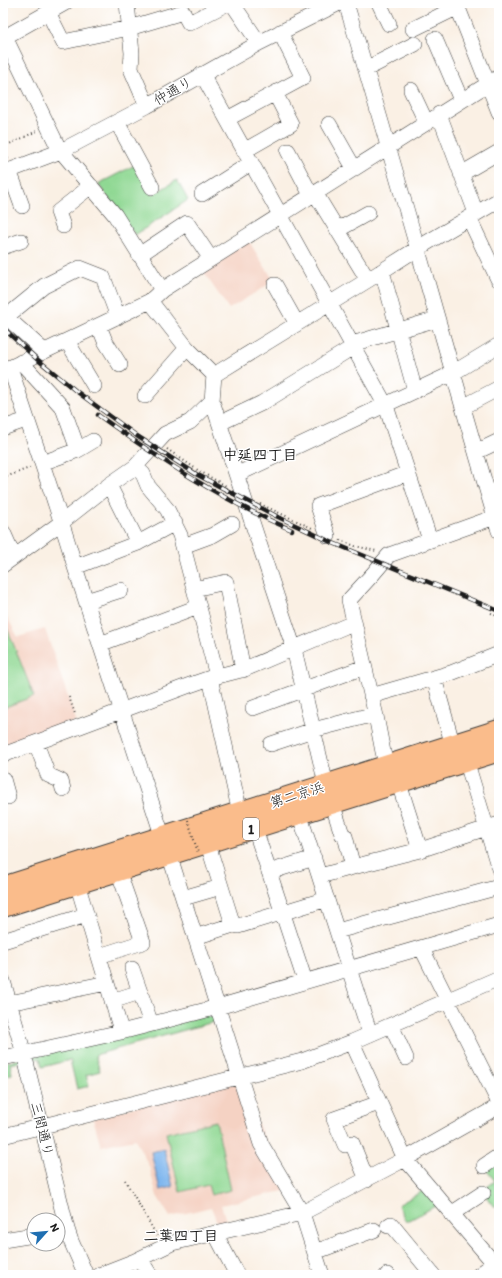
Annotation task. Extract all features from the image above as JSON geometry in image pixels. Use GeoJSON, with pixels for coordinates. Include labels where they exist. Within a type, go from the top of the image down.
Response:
{"type":"FeatureCollection","features":[{"type":"Feature","properties":{"kind":"highway","name":"第二京浜"},"geometry":{"type":"LineString","coordinates":[[3,888],[299,813],[332,803],[460,753],[499,731]]}},
{"type":"Feature","properties":{"kind":"highway","name":"第二京浜"},"geometry":{"type":"LineString","coordinates":[[3,906],[76,884],[240,813],[387,767],[460,753],[499,750]]}},
{"type":"Feature","properties":{"kind":"street"},"geometry":{"type":"LineString","coordinates":[[65,3],[4,36],[60,151],[115,215],[162,290]]}},
{"type":"Feature","properties":{"kind":"street"},"geometry":{"type":"LineString","coordinates":[[127,3],[132,53],[131,69],[147,106]]}},
{"type":"Feature","properties":{"kind":"street"},"geometry":{"type":"LineString","coordinates":[[48,12],[63,42],[129,28],[183,12],[190,24],[228,3]]}},
{"type":"Feature","properties":{"kind":"street"},"geometry":{"type":"LineString","coordinates":[[232,3],[259,43]]}},
{"type":"Feature","properties":{"kind":"street","name":"仲通り"},"geometry":{"type":"LineString","coordinates":[[7,168],[60,151],[147,106],[259,43],[339,3]]}},
{"type":"Feature","properties":{"kind":"street"},"geometry":{"type":"LineString","coordinates":[[346,3],[497,524],[430,540],[388,555],[372,575],[348,600],[387,767]]}},
{"type":"Feature","properties":{"kind":"street"},"geometry":{"type":"LineString","coordinates":[[379,3],[389,24]]}},
{"type":"Feature","properties":{"kind":"street"},"geometry":{"type":"LineString","coordinates":[[366,69],[414,37],[457,5],[493,80],[499,112]]}},
{"type":"Feature","properties":{"kind":"street"},"geometry":{"type":"LineString","coordinates":[[227,119],[303,78],[280,32]]}},
{"type":"Feature","properties":{"kind":"street"},"geometry":{"type":"LineString","coordinates":[[435,39],[461,100]]}},
{"type":"Feature","properties":{"kind":"street"},"geometry":{"type":"LineString","coordinates":[[202,74],[386,406],[430,540]]}},
{"type":"Feature","properties":{"kind":"street"},"geometry":{"type":"LineString","coordinates":[[12,367],[150,302],[162,290],[493,80]]}},
{"type":"Feature","properties":{"kind":"street"},"geometry":{"type":"LineString","coordinates":[[411,90],[433,118],[461,174],[472,215],[498,279]]}},
{"type":"Feature","properties":{"kind":"street"},"geometry":{"type":"LineString","coordinates":[[202,194],[247,157],[291,124],[275,93]]}},
{"type":"Feature","properties":{"kind":"street"},"geometry":{"type":"LineString","coordinates":[[117,122],[152,187]]}},
{"type":"Feature","properties":{"kind":"street"},"geometry":{"type":"LineString","coordinates":[[329,124],[354,168]]}},
{"type":"Feature","properties":{"kind":"street"},"geometry":{"type":"LineString","coordinates":[[288,151],[313,194],[335,226],[368,280]]}},
{"type":"Feature","properties":{"kind":"street"},"geometry":{"type":"LineString","coordinates":[[461,174],[499,152]]}},
{"type":"Feature","properties":{"kind":"street"},"geometry":{"type":"LineString","coordinates":[[7,168],[22,206]]}},
{"type":"Feature","properties":{"kind":"street"},"geometry":{"type":"LineString","coordinates":[[63,226],[58,212],[91,186]]}},
{"type":"Feature","properties":{"kind":"street"},"geometry":{"type":"LineString","coordinates":[[214,375],[418,248],[499,200]]}},
{"type":"Feature","properties":{"kind":"street"},"geometry":{"type":"LineString","coordinates":[[335,226],[343,227],[368,213]]}},
{"type":"Feature","properties":{"kind":"street"},"geometry":{"type":"LineString","coordinates":[[139,255],[188,223],[211,259]]}},
{"type":"Feature","properties":{"kind":"street"},"geometry":{"type":"LineString","coordinates":[[3,248],[20,241]]}},
{"type":"Feature","properties":{"kind":"street"},"geometry":{"type":"LineString","coordinates":[[44,352],[4,316],[44,286],[80,268],[102,277],[118,317]]}},
{"type":"Feature","properties":{"kind":"street"},"geometry":{"type":"LineString","coordinates":[[382,271],[415,391]]}},
{"type":"Feature","properties":{"kind":"street"},"geometry":{"type":"LineString","coordinates":[[275,285],[297,324]]}},
{"type":"Feature","properties":{"kind":"street"},"geometry":{"type":"LineString","coordinates":[[150,302],[188,348],[214,375],[212,402],[294,649],[324,776]]}},
{"type":"Feature","properties":{"kind":"street"},"geometry":{"type":"LineString","coordinates":[[220,423],[262,403],[352,345],[437,319]]}},
{"type":"Feature","properties":{"kind":"street"},"geometry":{"type":"LineString","coordinates":[[99,326],[120,365]]}},
{"type":"Feature","properties":{"kind":"street"},"geometry":{"type":"LineString","coordinates":[[67,341],[94,386]]}},
{"type":"Feature","properties":{"kind":"street"},"geometry":{"type":"LineString","coordinates":[[237,474],[386,406],[453,373],[499,345]]}},
{"type":"Feature","properties":{"kind":"street"},"geometry":{"type":"LineString","coordinates":[[145,396],[188,348]]}},
{"type":"Feature","properties":{"kind":"street"},"geometry":{"type":"LineString","coordinates":[[12,367],[26,420],[62,522],[86,602],[183,898],[261,1144],[302,1213],[322,1275]]}},
{"type":"Feature","properties":{"kind":"street"},"geometry":{"type":"LineString","coordinates":[[12,367],[63,408],[78,450]]}},
{"type":"Feature","properties":{"kind":"street"},"geometry":{"type":"LineString","coordinates":[[463,407],[499,388]]}},
{"type":"Feature","properties":{"kind":"street"},"geometry":{"type":"LineString","coordinates":[[3,532],[8,561],[62,522],[109,485],[135,468],[165,434],[190,422],[212,402]]}},
{"type":"Feature","properties":{"kind":"street"},"geometry":{"type":"LineString","coordinates":[[3,428],[26,420]]}},
{"type":"Feature","properties":{"kind":"street"},"geometry":{"type":"LineString","coordinates":[[42,463],[78,450],[93,441]]}},
{"type":"Feature","properties":{"kind":"street"},"geometry":{"type":"LineString","coordinates":[[476,452],[499,441]]}},
{"type":"Feature","properties":{"kind":"street"},"geometry":{"type":"LineString","coordinates":[[135,468],[142,474],[148,486],[167,509],[180,535],[214,677],[240,813]]}},
{"type":"Feature","properties":{"kind":"street"},"geometry":{"type":"LineString","coordinates":[[328,536],[318,506],[408,473]]}},
{"type":"Feature","properties":{"kind":"street"},"geometry":{"type":"LineString","coordinates":[[109,485],[138,543]]}},
{"type":"Feature","properties":{"kind":"street"},"geometry":{"type":"LineString","coordinates":[[75,567],[138,543],[175,523]]}},
{"type":"Feature","properties":{"kind":"street"},"geometry":{"type":"LineString","coordinates":[[183,546],[213,535],[232,524]]}},
{"type":"Feature","properties":{"kind":"street"},"geometry":{"type":"LineString","coordinates":[[194,589],[226,582],[243,670]]}},
{"type":"Feature","properties":{"kind":"street"},"geometry":{"type":"LineString","coordinates":[[86,602],[121,590]]}},
{"type":"Feature","properties":{"kind":"street"},"geometry":{"type":"LineString","coordinates":[[100,644],[198,607]]}},
{"type":"Feature","properties":{"kind":"street"},"geometry":{"type":"LineString","coordinates":[[3,755],[214,677],[243,670],[353,623]]}},
{"type":"Feature","properties":{"kind":"street"},"geometry":{"type":"LineString","coordinates":[[371,696],[450,673],[499,654]]}},
{"type":"Feature","properties":{"kind":"street"},"geometry":{"type":"LineString","coordinates":[[253,708],[364,667]]}},
{"type":"Feature","properties":{"kind":"street"},"geometry":{"type":"LineString","coordinates":[[434,678],[460,753],[493,826],[499,869]]}},
{"type":"Feature","properties":{"kind":"street"},"geometry":{"type":"LineString","coordinates":[[271,744],[313,730],[375,714]]}},
{"type":"Feature","properties":{"kind":"street"},"geometry":{"type":"LineString","coordinates":[[36,743],[48,774],[61,781],[63,790]]}},
{"type":"Feature","properties":{"kind":"street"},"geometry":{"type":"LineString","coordinates":[[3,779],[8,798]]}},
{"type":"Feature","properties":{"kind":"street"},"geometry":{"type":"LineString","coordinates":[[401,790],[420,850]]}},
{"type":"Feature","properties":{"kind":"street"},"geometry":{"type":"LineString","coordinates":[[332,803],[342,834],[345,836],[353,867]]}},
{"type":"Feature","properties":{"kind":"street"},"geometry":{"type":"LineString","coordinates":[[299,813],[370,1034]]}},
{"type":"Feature","properties":{"kind":"street"},"geometry":{"type":"LineString","coordinates":[[320,876],[420,850],[493,826]]}},
{"type":"Feature","properties":{"kind":"street"},"geometry":{"type":"LineString","coordinates":[[257,835],[305,981]]}},
{"type":"Feature","properties":{"kind":"street"},"geometry":{"type":"LineString","coordinates":[[204,852],[221,888],[233,925]]}},
{"type":"Feature","properties":{"kind":"street"},"geometry":{"type":"LineString","coordinates":[[269,872],[314,858]]}},
{"type":"Feature","properties":{"kind":"street"},"geometry":{"type":"LineString","coordinates":[[98,956],[143,942],[121,879]]}},
{"type":"Feature","properties":{"kind":"street"},"geometry":{"type":"LineString","coordinates":[[76,884],[120,1027]]}},
{"type":"Feature","properties":{"kind":"street"},"geometry":{"type":"LineString","coordinates":[[338,931],[499,887]]}},
{"type":"Feature","properties":{"kind":"street"},"geometry":{"type":"LineString","coordinates":[[183,898],[221,888]]}},
{"type":"Feature","properties":{"kind":"street"},"geometry":{"type":"LineString","coordinates":[[195,937],[233,925],[238,926],[327,899]]}},
{"type":"Feature","properties":{"kind":"street"},"geometry":{"type":"LineString","coordinates":[[3,941],[86,915]]}},
{"type":"Feature","properties":{"kind":"street"},"geometry":{"type":"LineString","coordinates":[[3,1058],[121,1032],[218,1007],[349,968],[422,949],[499,925]]}},
{"type":"Feature","properties":{"kind":"street"},"geometry":{"type":"LineString","coordinates":[[99,1275],[140,1259],[172,1244],[302,1213],[405,1159],[499,1104],[422,949]]}},
{"type":"Feature","properties":{"kind":"street"},"geometry":{"type":"LineString","coordinates":[[132,969],[149,1018]]}},
{"type":"Feature","properties":{"kind":"street"},"geometry":{"type":"LineString","coordinates":[[3,1136],[302,1061],[352,1042],[499,978]]}},
{"type":"Feature","properties":{"kind":"street"},"geometry":{"type":"LineString","coordinates":[[9,1003],[106,982]]}},
{"type":"Feature","properties":{"kind":"street","name":"三間通り"},"geometry":{"type":"LineString","coordinates":[[3,983],[24,1054],[42,1126],[59,1212]]}},
{"type":"Feature","properties":{"kind":"street"},"geometry":{"type":"LineString","coordinates":[[112,1001],[140,992]]}},
{"type":"Feature","properties":{"kind":"street"},"geometry":{"type":"LineString","coordinates":[[391,1025],[406,1058]]}},
{"type":"Feature","properties":{"kind":"street"},"geometry":{"type":"LineString","coordinates":[[352,1042],[405,1159],[451,1214],[498,1264],[480,1275]]}},
{"type":"Feature","properties":{"kind":"street"},"geometry":{"type":"LineString","coordinates":[[367,1180],[352,1143],[345,1145],[334,1118],[379,1102]]}},
{"type":"Feature","properties":{"kind":"street"},"geometry":{"type":"LineString","coordinates":[[484,1166],[499,1156]]}},
{"type":"Feature","properties":{"kind":"street"},"geometry":{"type":"LineString","coordinates":[[451,1214],[483,1193]]}},
{"type":"Feature","properties":{"kind":"street"},"geometry":{"type":"LineString","coordinates":[[315,1252],[391,1224],[433,1275]]}},
{"type":"Feature","properties":{"kind":"street"},"geometry":{"type":"LineString","coordinates":[[215,1233],[237,1275]]}},
{"type":"Feature","properties":{"kind":"street","name":"三間通り"},"geometry":{"type":"LineString","coordinates":[[66,1234],[71,1241],[86,1275]]}},
{"type":"Feature","properties":{"kind":"street"},"geometry":{"type":"LineString","coordinates":[[3,1240],[26,1236]]}},
{"type":"Feature","properties":{"kind":"street"},"geometry":{"type":"LineString","coordinates":[[140,1259],[150,1275]]}},
{"type":"Feature","properties":{"kind":"path"},"geometry":{"type":"LineString","coordinates":[[7,168],[3,147],[48,126]]}},
{"type":"Feature","properties":{"kind":"path"},"geometry":{"type":"LineString","coordinates":[[158,442],[199,471],[244,496]]}},
{"type":"Feature","properties":{"kind":"path"},"geometry":{"type":"LineString","coordinates":[[3,478],[42,463]]}},
{"type":"Feature","properties":{"kind":"path"},"geometry":{"type":"LineString","coordinates":[[492,615],[499,617]]}},
{"type":"Feature","properties":{"kind":"path"},"geometry":{"type":"LineString","coordinates":[[69,696],[80,727]]}},
{"type":"Feature","properties":{"kind":"path"},"geometry":{"type":"LineString","coordinates":[[188,820],[204,852]]}},
{"type":"Feature","properties":{"kind":"path"},"geometry":{"type":"LineString","coordinates":[[125,1180],[163,1248]]}},
{"type":"Feature","properties":{"kind":"shaded area"},"geometry":{"type":"Polygon","coordinates":[[[248,240],[274,281],[229,309],[202,270],[248,240]]]}},
{"type":"Feature","properties":{"kind":"shaded area"},"geometry":{"type":"Polygon","coordinates":[[[3,610],[18,637],[45,629],[76,721],[3,751],[3,610]]]}},
{"type":"Feature","properties":{"kind":"shaded area"},"geometry":{"type":"Polygon","coordinates":[[[238,1080],[288,1190],[221,1205],[227,1223],[218,1225],[211,1207],[170,1217],[157,1196],[149,1166],[135,1139],[101,1146],[93,1118],[238,1080]]]}},
{"type":"Feature","properties":{"kind":"green space"},"geometry":{"type":"Polygon","coordinates":[[[135,165],[152,195],[177,180],[188,200],[135,235],[98,184],[135,165]]]}},
{"type":"Feature","properties":{"kind":"green space"},"geometry":{"type":"Polygon","coordinates":[[[3,618],[34,696],[3,708],[3,618]]]}},
{"type":"Feature","properties":{"kind":"green space"},"geometry":{"type":"Polygon","coordinates":[[[215,1013],[217,1021],[95,1055],[100,1071],[86,1075],[89,1086],[77,1089],[70,1060],[42,1067],[40,1058],[10,1064],[12,1074],[3,1076],[3,1063],[215,1013]]]}},
{"type":"Feature","properties":{"kind":"green space"},"geometry":{"type":"Polygon","coordinates":[[[216,1121],[231,1190],[211,1195],[208,1185],[180,1192],[166,1133],[216,1121]]]}},
{"type":"Feature","properties":{"kind":"green space"},"geometry":{"type":"Polygon","coordinates":[[[499,1159],[499,1204],[494,1207],[482,1191],[495,1181],[485,1168],[499,1159]]]}},
{"type":"Feature","properties":{"kind":"green space"},"geometry":{"type":"Polygon","coordinates":[[[426,1189],[439,1204],[406,1222],[398,1205],[426,1189]]]}},
{"type":"Feature","properties":{"kind":"water"},"geometry":{"type":"Polygon","coordinates":[[[164,1149],[173,1187],[160,1190],[151,1152],[164,1149]]]}},
{"type":"Feature","properties":{"kind":"railway"},"geometry":{"type":"LineString","coordinates":[[3,328],[38,360],[76,391],[137,436],[196,474],[276,516],[333,543],[499,611]]}},
{"type":"Feature","properties":{"kind":"railway"},"geometry":{"type":"LineString","coordinates":[[98,415],[192,478],[241,506],[292,530]]}},
{"type":"Feature","properties":{"kind":"district","name":"中延四丁目"},"geometry":{"type":"Point","coordinates":[260,455]}},
{"type":"Feature","properties":{"kind":"district","name":"二葉四丁目"},"geometry":{"type":"Point","coordinates":[181,1236]}}]}
